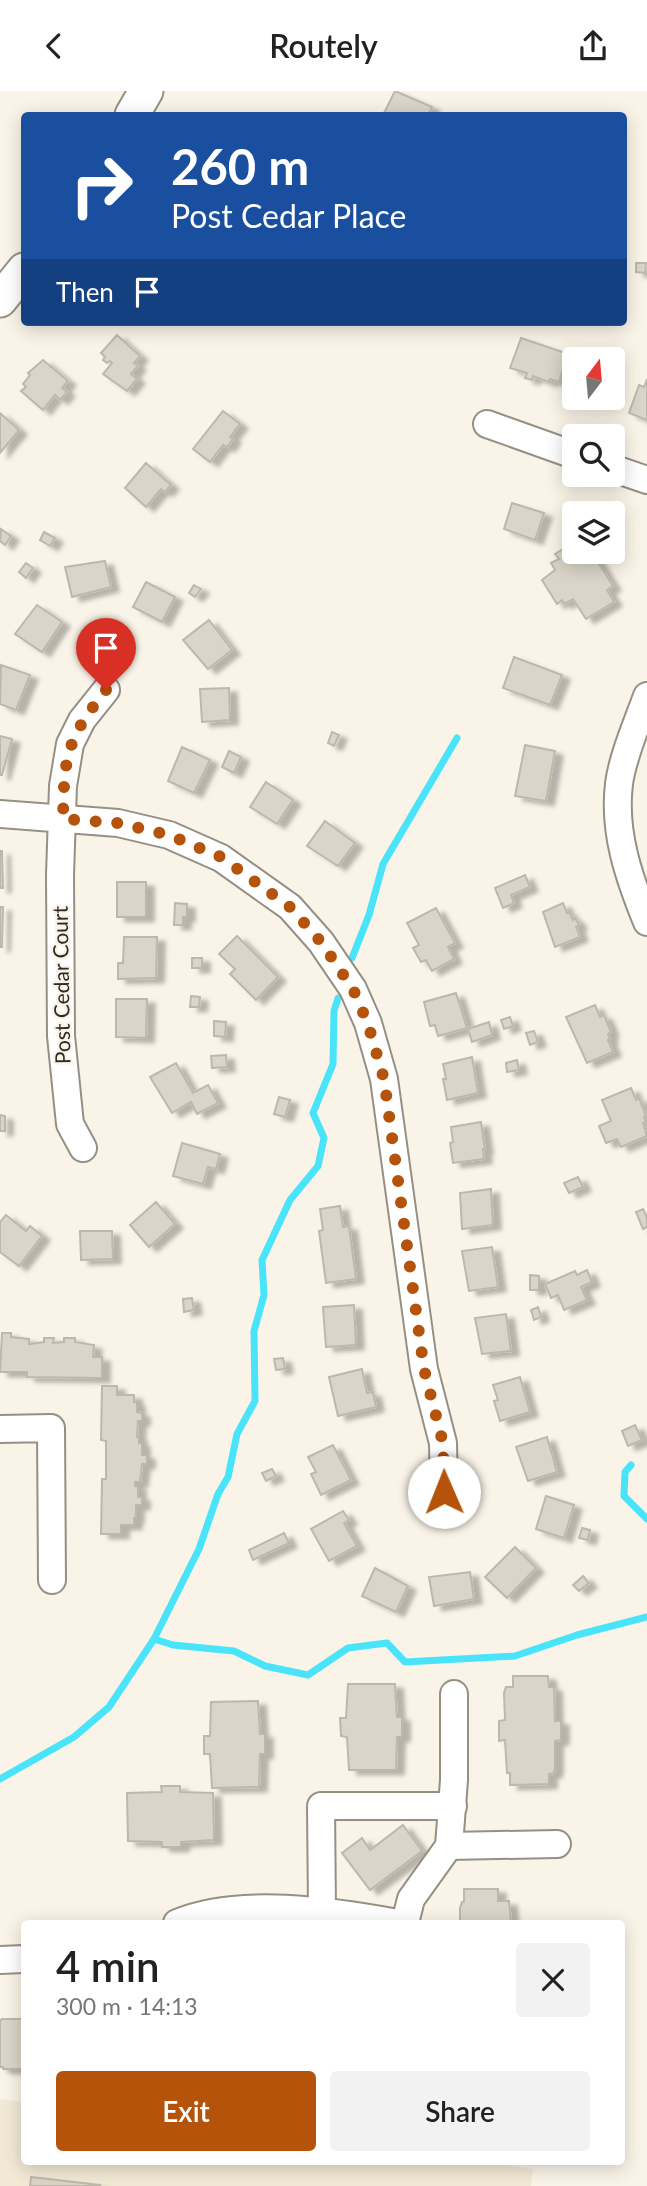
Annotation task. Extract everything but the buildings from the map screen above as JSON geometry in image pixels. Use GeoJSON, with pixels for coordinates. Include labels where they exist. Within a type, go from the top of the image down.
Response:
{"type":"FeatureCollection","features":[{"type":"Feature","properties":{"kind":"street"},"geometry":{"type":"LineString","coordinates":[[134,112],[146,91]]}},
{"type":"Feature","properties":{"kind":"street"},"geometry":{"type":"LineString","coordinates":[[0,300],[21,274]]}},
{"type":"Feature","properties":{"kind":"street"},"geometry":{"type":"LineString","coordinates":[[487,424],[562,451]]}},
{"type":"Feature","properties":{"kind":"street"},"geometry":{"type":"LineString","coordinates":[[625,472],[647,480]]}},
{"type":"Feature","properties":{"kind":"street","name":"Post Cedar Court"},"geometry":{"type":"LineString","coordinates":[[83,1148],[70,1124],[61,1036],[60,875],[63,786],[70,744],[82,720],[106,690]]}},
{"type":"Feature","properties":{"kind":"street"},"geometry":{"type":"LineString","coordinates":[[647,696],[619,781],[617,814],[622,847],[647,922]]}},
{"type":"Feature","properties":{"kind":"street"},"geometry":{"type":"LineString","coordinates":[[0,814],[118,823],[169,835],[221,857],[290,907],[321,942],[353,989],[368,1024],[384,1079],[424,1369],[443,1443],[444,1492]]}},
{"type":"Feature","properties":{"kind":"street"},"geometry":{"type":"LineString","coordinates":[[0,1429],[51,1428],[52,1580]]}},
{"type":"Feature","properties":{"kind":"street"},"geometry":{"type":"LineString","coordinates":[[406,1920],[411,1899],[449,1846],[453,1805],[454,1694]]}},
{"type":"Feature","properties":{"kind":"street"},"geometry":{"type":"LineString","coordinates":[[323,1912],[321,1806],[453,1805]]}},
{"type":"Feature","properties":{"kind":"street"},"geometry":{"type":"LineString","coordinates":[[449,1846],[557,1844]]}},
{"type":"Feature","properties":{"kind":"street"},"geometry":{"type":"LineString","coordinates":[[184,1920],[220,1911],[297,1909],[378,1920]]}},
{"type":"Feature","properties":{"kind":"street"},"geometry":{"type":"LineString","coordinates":[[0,1960],[21,1959]]}},
{"type":"Feature","properties":{"kind":"shaded area"},"geometry":{"type":"Polygon","coordinates":[[[0,2099],[21,2102],[21,2165],[504,2165],[533,2169],[531,2186],[0,2186],[0,2099]]]}},
{"type":"Feature","properties":{"kind":"waterway"},"geometry":{"type":"LineString","coordinates":[[352,958],[369,915],[383,864],[457,738]]}},
{"type":"Feature","properties":{"kind":"waterway"},"geometry":{"type":"LineString","coordinates":[[0,1779],[74,1737],[109,1707],[154,1639],[199,1549],[218,1494],[228,1477],[237,1434],[255,1401],[254,1331],[264,1295],[262,1260],[290,1200],[318,1166],[324,1138],[313,1113],[333,1064],[334,1011],[338,998]]}},
{"type":"Feature","properties":{"kind":"waterway"},"geometry":{"type":"LineString","coordinates":[[631,1465],[625,1472],[624,1496],[647,1519]]}},
{"type":"Feature","properties":{"kind":"waterway"},"geometry":{"type":"LineString","coordinates":[[154,1639],[173,1645],[234,1651],[265,1666],[308,1675],[348,1648],[387,1643],[405,1662],[515,1656],[577,1635],[647,1617]]}},
{"type":"Feature","properties":{"kind":"route"},"geometry":{"type":"LineString","coordinates":[[106,690],[82,720],[70,744],[63,786],[63,819],[118,823],[169,835],[221,857],[290,907],[321,942],[353,989],[368,1024],[384,1079],[424,1369],[443,1443],[444,1492]]}}]}
